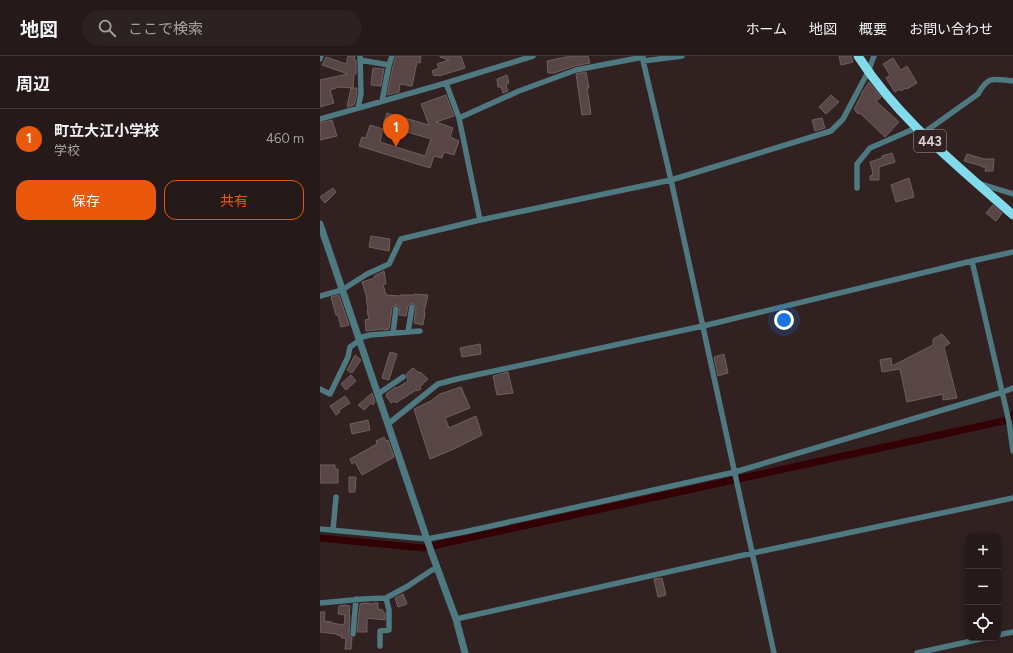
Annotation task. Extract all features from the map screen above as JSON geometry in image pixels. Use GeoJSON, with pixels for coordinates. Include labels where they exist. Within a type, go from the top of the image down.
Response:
{"type":"FeatureCollection","features":[{"type":"Feature","properties":{"kind":"highway","name":"443"},"geometry":{"type":"LineString","coordinates":[[858,56],[868,72],[894,104],[919,131],[1013,215]]}},
{"type":"Feature","properties":{"kind":"street"},"geometry":{"type":"LineString","coordinates":[[382,101],[392,56]]}},
{"type":"Feature","properties":{"kind":"street"},"geometry":{"type":"LineString","coordinates":[[320,119],[446,83],[533,56]]}},
{"type":"Feature","properties":{"kind":"street"},"geometry":{"type":"LineString","coordinates":[[459,118],[519,90],[576,70],[643,58],[682,56]]}},
{"type":"Feature","properties":{"kind":"street"},"geometry":{"type":"LineString","coordinates":[[320,296],[342,290],[367,274],[389,264],[401,239],[480,220],[671,180],[831,131],[843,120],[868,72],[874,56]]}},
{"type":"Feature","properties":{"kind":"street"},"geometry":{"type":"LineString","coordinates":[[358,108],[361,94],[360,58],[389,65]]}},
{"type":"Feature","properties":{"kind":"street"},"geometry":{"type":"LineString","coordinates":[[643,58],[753,552],[774,653]]}},
{"type":"Feature","properties":{"kind":"street"},"geometry":{"type":"LineString","coordinates":[[857,188],[857,164],[870,148],[919,131],[978,94],[988,80],[995,79],[1013,81]]}},
{"type":"Feature","properties":{"kind":"street"},"geometry":{"type":"LineString","coordinates":[[446,83],[459,118],[480,220]]}},
{"type":"Feature","properties":{"kind":"street"},"geometry":{"type":"LineString","coordinates":[[978,184],[1013,194]]}},
{"type":"Feature","properties":{"kind":"street"},"geometry":{"type":"LineString","coordinates":[[320,224],[427,540],[456,619],[465,653]]}},
{"type":"Feature","properties":{"kind":"street"},"geometry":{"type":"LineString","coordinates":[[388,424],[438,384],[464,377],[703,326],[1013,252]]}},
{"type":"Feature","properties":{"kind":"street"},"geometry":{"type":"LineString","coordinates":[[972,261],[1003,392],[1013,451]]}},
{"type":"Feature","properties":{"kind":"street"},"geometry":{"type":"LineString","coordinates":[[408,332],[412,307]]}},
{"type":"Feature","properties":{"kind":"street"},"geometry":{"type":"LineString","coordinates":[[393,334],[396,309]]}},
{"type":"Feature","properties":{"kind":"street"},"geometry":{"type":"LineString","coordinates":[[320,389],[330,394],[348,358],[350,347],[359,339],[370,335],[420,331]]}},
{"type":"Feature","properties":{"kind":"street"},"geometry":{"type":"LineString","coordinates":[[378,394],[403,378]]}},
{"type":"Feature","properties":{"kind":"street"},"geometry":{"type":"LineString","coordinates":[[320,529],[427,540],[735,472],[1013,388]]}},
{"type":"Feature","properties":{"kind":"street"},"geometry":{"type":"LineString","coordinates":[[334,530],[336,497]]}},
{"type":"Feature","properties":{"kind":"street"},"geometry":{"type":"LineString","coordinates":[[456,619],[753,552],[1013,498]]}},
{"type":"Feature","properties":{"kind":"street"},"geometry":{"type":"LineString","coordinates":[[320,603],[356,599],[386,598],[432,570],[437,569]]}},
{"type":"Feature","properties":{"kind":"street"},"geometry":{"type":"LineString","coordinates":[[380,646],[380,631],[389,630],[389,610],[386,598]]}},
{"type":"Feature","properties":{"kind":"street"},"geometry":{"type":"LineString","coordinates":[[353,634],[356,599]]}},
{"type":"Feature","properties":{"kind":"street"},"geometry":{"type":"LineString","coordinates":[[1001,634],[1013,632]]}},
{"type":"Feature","properties":{"kind":"street"},"geometry":{"type":"LineString","coordinates":[[917,653],[971,641]]}},
{"type":"Feature","properties":{"kind":"building"},"geometry":{"type":"Polygon","coordinates":[[[348,56],[355,56],[354,60],[356,60],[356,74],[354,74],[353,88],[339,87],[330,90],[334,103],[320,107],[320,80],[348,74],[322,65],[326,57],[346,64],[348,56]]]}},
{"type":"Feature","properties":{"kind":"building"},"geometry":{"type":"Polygon","coordinates":[[[396,56],[421,56],[420,63],[417,62],[412,86],[400,84],[399,92],[387,95],[393,66],[396,56]]]}},
{"type":"Feature","properties":{"kind":"building"},"geometry":{"type":"Polygon","coordinates":[[[440,56],[461,56],[465,68],[439,76],[434,76],[432,71],[439,68],[437,64],[449,60],[440,56]]]}},
{"type":"Feature","properties":{"kind":"building"},"geometry":{"type":"Polygon","coordinates":[[[571,56],[588,56],[590,63],[554,73],[548,73],[547,61],[571,56]]]}},
{"type":"Feature","properties":{"kind":"building"},"geometry":{"type":"Polygon","coordinates":[[[839,56],[851,56],[853,62],[841,65],[839,56]]]}},
{"type":"Feature","properties":{"kind":"building"},"geometry":{"type":"Polygon","coordinates":[[[893,58],[901,70],[907,66],[917,83],[907,89],[906,88],[901,91],[900,89],[895,92],[886,78],[890,75],[883,64],[893,58]]]}},
{"type":"Feature","properties":{"kind":"building"},"geometry":{"type":"Polygon","coordinates":[[[373,68],[384,69],[381,86],[371,85],[373,68]]]}},
{"type":"Feature","properties":{"kind":"building"},"geometry":{"type":"Polygon","coordinates":[[[586,72],[591,114],[582,115],[576,74],[586,72]]]}},
{"type":"Feature","properties":{"kind":"building"},"geometry":{"type":"Polygon","coordinates":[[[507,75],[509,83],[506,85],[508,91],[503,93],[501,87],[498,87],[497,79],[507,75]]]}},
{"type":"Feature","properties":{"kind":"building"},"geometry":{"type":"Polygon","coordinates":[[[869,82],[881,97],[876,101],[899,122],[885,137],[854,109],[869,82]]]}},
{"type":"Feature","properties":{"kind":"building"},"geometry":{"type":"Polygon","coordinates":[[[351,88],[357,88],[357,94],[354,105],[347,107],[351,88]]]}},
{"type":"Feature","properties":{"kind":"building"},"geometry":{"type":"Polygon","coordinates":[[[446,95],[454,116],[436,122],[453,128],[450,137],[459,141],[454,155],[444,152],[442,158],[434,156],[430,168],[359,146],[362,137],[366,138],[370,125],[383,129],[380,142],[425,156],[431,139],[383,125],[387,113],[429,125],[421,104],[446,95]]]}},
{"type":"Feature","properties":{"kind":"building"},"geometry":{"type":"Polygon","coordinates":[[[831,95],[839,102],[826,114],[819,107],[831,95]]]}},
{"type":"Feature","properties":{"kind":"building"},"geometry":{"type":"Polygon","coordinates":[[[822,118],[825,128],[815,131],[812,120],[822,118]]]}},
{"type":"Feature","properties":{"kind":"building"},"geometry":{"type":"Polygon","coordinates":[[[332,120],[337,136],[320,140],[320,123],[332,120]]]}},
{"type":"Feature","properties":{"kind":"building"},"geometry":{"type":"Polygon","coordinates":[[[892,153],[895,162],[879,167],[879,180],[870,180],[870,176],[873,175],[870,162],[892,153]]]}},
{"type":"Feature","properties":{"kind":"building"},"geometry":{"type":"Polygon","coordinates":[[[967,154],[984,159],[994,159],[993,171],[985,171],[986,167],[964,161],[967,154]]]}},
{"type":"Feature","properties":{"kind":"building"},"geometry":{"type":"Polygon","coordinates":[[[909,178],[914,197],[896,202],[891,185],[909,178]]]}},
{"type":"Feature","properties":{"kind":"building"},"geometry":{"type":"Polygon","coordinates":[[[333,188],[336,192],[325,203],[320,197],[333,188]]]}},
{"type":"Feature","properties":{"kind":"building"},"geometry":{"type":"Polygon","coordinates":[[[993,205],[1002,213],[996,221],[986,213],[993,205]]]}},
{"type":"Feature","properties":{"kind":"building"},"geometry":{"type":"Polygon","coordinates":[[[371,236],[390,239],[389,251],[369,247],[371,236]]]}},
{"type":"Feature","properties":{"kind":"building"},"geometry":{"type":"Polygon","coordinates":[[[384,271],[386,284],[383,284],[386,295],[428,295],[423,325],[414,323],[416,306],[411,303],[408,306],[406,316],[399,315],[400,307],[397,305],[393,306],[389,329],[366,331],[365,320],[369,319],[367,298],[362,282],[375,278],[374,276],[384,271]]]}},
{"type":"Feature","properties":{"kind":"building"},"geometry":{"type":"Polygon","coordinates":[[[339,295],[349,325],[341,327],[331,297],[339,295]]]}},
{"type":"Feature","properties":{"kind":"building"},"geometry":{"type":"Polygon","coordinates":[[[942,334],[950,343],[944,347],[957,398],[943,400],[943,394],[907,402],[900,369],[882,372],[880,360],[891,358],[892,366],[933,345],[933,339],[942,334]]]}},
{"type":"Feature","properties":{"kind":"building"},"geometry":{"type":"Polygon","coordinates":[[[480,344],[481,354],[462,357],[460,348],[480,344]]]}},
{"type":"Feature","properties":{"kind":"building"},"geometry":{"type":"Polygon","coordinates":[[[390,352],[397,354],[389,380],[382,378],[390,352]]]}},
{"type":"Feature","properties":{"kind":"building"},"geometry":{"type":"Polygon","coordinates":[[[724,354],[728,373],[718,376],[714,357],[724,354]]]}},
{"type":"Feature","properties":{"kind":"building"},"geometry":{"type":"Polygon","coordinates":[[[355,355],[361,360],[352,373],[347,370],[355,355]]]}},
{"type":"Feature","properties":{"kind":"building"},"geometry":{"type":"Polygon","coordinates":[[[413,368],[428,379],[420,387],[421,389],[416,390],[396,403],[394,401],[391,403],[386,394],[408,381],[406,374],[413,368]]]}},
{"type":"Feature","properties":{"kind":"building"},"geometry":{"type":"Polygon","coordinates":[[[508,372],[513,393],[497,395],[493,376],[508,372]]]}},
{"type":"Feature","properties":{"kind":"building"},"geometry":{"type":"Polygon","coordinates":[[[351,375],[356,381],[346,390],[341,384],[351,375]]]}},
{"type":"Feature","properties":{"kind":"building"},"geometry":{"type":"Polygon","coordinates":[[[461,387],[470,408],[445,418],[449,428],[476,416],[482,435],[430,459],[414,409],[431,401],[440,394],[461,387]]]}},
{"type":"Feature","properties":{"kind":"building"},"geometry":{"type":"Polygon","coordinates":[[[372,393],[375,402],[373,405],[371,403],[364,410],[358,405],[372,393]]]}},
{"type":"Feature","properties":{"kind":"building"},"geometry":{"type":"Polygon","coordinates":[[[345,396],[350,403],[339,410],[340,412],[336,415],[330,406],[345,396]]]}},
{"type":"Feature","properties":{"kind":"building"},"geometry":{"type":"Polygon","coordinates":[[[368,420],[370,430],[352,434],[350,424],[368,420]]]}},
{"type":"Feature","properties":{"kind":"building"},"geometry":{"type":"Polygon","coordinates":[[[384,437],[386,441],[388,440],[394,457],[362,475],[355,462],[352,464],[350,459],[377,444],[376,441],[384,437]]]}},
{"type":"Feature","properties":{"kind":"building"},"geometry":{"type":"Polygon","coordinates":[[[320,465],[335,465],[335,469],[338,469],[338,483],[320,483],[320,465]]]}},
{"type":"Feature","properties":{"kind":"building"},"geometry":{"type":"Polygon","coordinates":[[[349,477],[356,477],[355,492],[349,492],[349,477]]]}},
{"type":"Feature","properties":{"kind":"building"},"geometry":{"type":"Polygon","coordinates":[[[662,578],[666,595],[658,597],[654,579],[662,578]]]}},
{"type":"Feature","properties":{"kind":"building"},"geometry":{"type":"Polygon","coordinates":[[[403,594],[407,604],[398,607],[395,598],[403,594]]]}},
{"type":"Feature","properties":{"kind":"building"},"geometry":{"type":"Polygon","coordinates":[[[378,603],[378,609],[383,610],[385,613],[385,620],[367,618],[367,632],[357,632],[360,604],[378,603]]]}},
{"type":"Feature","properties":{"kind":"building"},"geometry":{"type":"Polygon","coordinates":[[[339,606],[350,606],[349,636],[352,638],[351,649],[345,649],[346,638],[341,638],[342,636],[337,634],[320,632],[320,612],[325,612],[324,621],[344,625],[346,615],[338,614],[339,606]]]}},
{"type":"Feature","properties":{"kind":"waterway"},"geometry":{"type":"LineString","coordinates":[[320,538],[423,548],[1008,420],[1013,415]]}},
{"type":"Feature","properties":{"kind":"place","name":"町立大江小学校"},"geometry":{"type":"Point","coordinates":[396,147]}}]}
